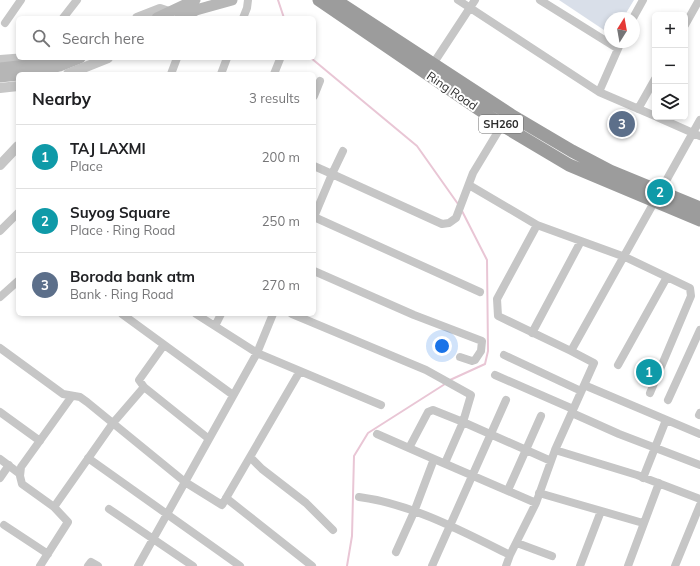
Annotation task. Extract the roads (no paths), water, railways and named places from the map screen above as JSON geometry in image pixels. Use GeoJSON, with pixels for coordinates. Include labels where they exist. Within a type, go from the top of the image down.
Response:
{"type":"FeatureCollection","features":[{"type":"Feature","properties":{"kind":"highway","name":"Ring Road"},"geometry":{"type":"LineString","coordinates":[[319,0],[502,125],[569,165],[658,197],[700,208]]}},
{"type":"Feature","properties":{"kind":"highway","name":"Ring Road"},"geometry":{"type":"LineString","coordinates":[[335,0],[511,115],[572,151],[700,220]]}},
{"type":"Feature","properties":{"kind":"main road"},"geometry":{"type":"LineString","coordinates":[[163,15],[193,6],[232,0]]}},
{"type":"Feature","properties":{"kind":"main road"},"geometry":{"type":"LineString","coordinates":[[183,16],[193,6]]}},
{"type":"Feature","properties":{"kind":"main road"},"geometry":{"type":"LineString","coordinates":[[0,68],[27,65],[49,60]]}},
{"type":"Feature","properties":{"kind":"main road"},"geometry":{"type":"LineString","coordinates":[[34,72],[60,66],[75,60]]}},
{"type":"Feature","properties":{"kind":"main road"},"geometry":{"type":"LineString","coordinates":[[0,77],[16,75]]}},
{"type":"Feature","properties":{"kind":"street"},"geometry":{"type":"LineString","coordinates":[[5,23],[21,0]]}},
{"type":"Feature","properties":{"kind":"street"},"geometry":{"type":"LineString","coordinates":[[65,16],[77,0]]}},
{"type":"Feature","properties":{"kind":"street"},"geometry":{"type":"LineString","coordinates":[[244,16],[248,0]]}},
{"type":"Feature","properties":{"kind":"street"},"geometry":{"type":"LineString","coordinates":[[458,0],[599,92],[652,115]]}},
{"type":"Feature","properties":{"kind":"street"},"geometry":{"type":"LineString","coordinates":[[434,64],[475,0]]}},
{"type":"Feature","properties":{"kind":"street"},"geometry":{"type":"LineString","coordinates":[[540,0],[604,36]]}},
{"type":"Feature","properties":{"kind":"street"},"geometry":{"type":"LineString","coordinates":[[637,12],[643,0]]}},
{"type":"Feature","properties":{"kind":"street"},"geometry":{"type":"LineString","coordinates":[[688,20],[699,0]]}},
{"type":"Feature","properties":{"kind":"street"},"geometry":{"type":"LineString","coordinates":[[141,16],[160,9],[163,15]]}},
{"type":"Feature","properties":{"kind":"street"},"geometry":{"type":"LineString","coordinates":[[599,92],[618,48]]}},
{"type":"Feature","properties":{"kind":"street"},"geometry":{"type":"LineString","coordinates":[[0,60],[16,59]]}},
{"type":"Feature","properties":{"kind":"street"},"geometry":{"type":"LineString","coordinates":[[79,72],[90,70],[105,60]]}},
{"type":"Feature","properties":{"kind":"street"},"geometry":{"type":"LineString","coordinates":[[172,72],[176,60]]}},
{"type":"Feature","properties":{"kind":"street"},"geometry":{"type":"LineString","coordinates":[[222,72],[226,60]]}},
{"type":"Feature","properties":{"kind":"street"},"geometry":{"type":"LineString","coordinates":[[275,72],[280,60]]}},
{"type":"Feature","properties":{"kind":"street"},"geometry":{"type":"LineString","coordinates":[[316,91],[320,81]]}},
{"type":"Feature","properties":{"kind":"street"},"geometry":{"type":"LineString","coordinates":[[638,109],[652,84]]}},
{"type":"Feature","properties":{"kind":"street"},"geometry":{"type":"LineString","coordinates":[[0,88],[16,86]]}},
{"type":"Feature","properties":{"kind":"street"},"geometry":{"type":"LineString","coordinates":[[663,120],[697,134]]}},
{"type":"Feature","properties":{"kind":"street"},"geometry":{"type":"LineString","coordinates":[[571,351],[658,197],[697,134],[700,120]]}},
{"type":"Feature","properties":{"kind":"street"},"geometry":{"type":"LineString","coordinates":[[316,167],[442,224],[449,223],[456,218],[473,173],[502,125]]}},
{"type":"Feature","properties":{"kind":"street"},"geometry":{"type":"LineString","coordinates":[[0,165],[16,150]]}},
{"type":"Feature","properties":{"kind":"street"},"geometry":{"type":"LineString","coordinates":[[316,212],[343,151]]}},
{"type":"Feature","properties":{"kind":"street"},"geometry":{"type":"LineString","coordinates":[[469,185],[537,225],[625,257],[690,288],[691,296],[650,393]]}},
{"type":"Feature","properties":{"kind":"street"},"geometry":{"type":"LineString","coordinates":[[0,231],[16,215]]}},
{"type":"Feature","properties":{"kind":"street"},"geometry":{"type":"LineString","coordinates":[[316,218],[480,292]]}},
{"type":"Feature","properties":{"kind":"street"},"geometry":{"type":"LineString","coordinates":[[505,566],[536,503],[555,450],[594,363],[498,316],[497,299],[537,225]]}},
{"type":"Feature","properties":{"kind":"street"},"geometry":{"type":"LineString","coordinates":[[532,333],[581,241]]}},
{"type":"Feature","properties":{"kind":"street"},"geometry":{"type":"LineString","coordinates":[[316,272],[414,315],[482,341],[481,351],[475,360],[472,361],[460,357]]}},
{"type":"Feature","properties":{"kind":"street"},"geometry":{"type":"LineString","coordinates":[[618,365],[667,277]]}},
{"type":"Feature","properties":{"kind":"street"},"geometry":{"type":"LineString","coordinates":[[0,298],[16,283]]}},
{"type":"Feature","properties":{"kind":"street"},"geometry":{"type":"LineString","coordinates":[[125,316],[233,395]]}},
{"type":"Feature","properties":{"kind":"street"},"geometry":{"type":"LineString","coordinates":[[199,316],[257,353],[381,405]]}},
{"type":"Feature","properties":{"kind":"street"},"geometry":{"type":"LineString","coordinates":[[215,326],[220,316]]}},
{"type":"Feature","properties":{"kind":"street"},"geometry":{"type":"LineString","coordinates":[[138,566],[257,353],[272,316]]}},
{"type":"Feature","properties":{"kind":"street"},"geometry":{"type":"LineString","coordinates":[[297,316],[426,370],[471,395],[463,422],[445,463]]}},
{"type":"Feature","properties":{"kind":"street"},"geometry":{"type":"LineString","coordinates":[[668,400],[700,330]]}},
{"type":"Feature","properties":{"kind":"street"},"geometry":{"type":"LineString","coordinates":[[164,345],[139,380],[144,387],[209,439]]}},
{"type":"Feature","properties":{"kind":"street"},"geometry":{"type":"LineString","coordinates":[[0,348],[63,394],[80,397],[185,482],[222,505],[300,371]]}},
{"type":"Feature","properties":{"kind":"street"},"geometry":{"type":"LineString","coordinates":[[504,355],[700,434]]}},
{"type":"Feature","properties":{"kind":"street"},"geometry":{"type":"LineString","coordinates":[[495,375],[655,448],[700,465]]}},
{"type":"Feature","properties":{"kind":"street"},"geometry":{"type":"LineString","coordinates":[[54,506],[113,423],[144,387]]}},
{"type":"Feature","properties":{"kind":"street"},"geometry":{"type":"LineString","coordinates":[[40,566],[68,522],[54,506],[22,484],[20,474],[21,467],[72,396]]}},
{"type":"Feature","properties":{"kind":"street"},"geometry":{"type":"LineString","coordinates":[[432,566],[449,525],[493,433],[506,400]]}},
{"type":"Feature","properties":{"kind":"street"},"geometry":{"type":"LineString","coordinates":[[409,448],[428,412],[433,410],[493,433],[551,461]]}},
{"type":"Feature","properties":{"kind":"street"},"geometry":{"type":"LineString","coordinates":[[0,412],[40,440]]}},
{"type":"Feature","properties":{"kind":"street"},"geometry":{"type":"LineString","coordinates":[[508,490],[541,416]]}},
{"type":"Feature","properties":{"kind":"street"},"geometry":{"type":"LineString","coordinates":[[643,478],[666,420]]}},
{"type":"Feature","properties":{"kind":"street"},"geometry":{"type":"LineString","coordinates":[[377,434],[536,503]]}},
{"type":"Feature","properties":{"kind":"street"},"geometry":{"type":"LineString","coordinates":[[555,450],[659,483],[700,499]]}},
{"type":"Feature","properties":{"kind":"street"},"geometry":{"type":"LineString","coordinates":[[250,457],[262,469],[306,503],[333,530]]}},
{"type":"Feature","properties":{"kind":"street"},"geometry":{"type":"LineString","coordinates":[[88,458],[240,566]]}},
{"type":"Feature","properties":{"kind":"street"},"geometry":{"type":"LineString","coordinates":[[396,552],[414,512],[434,458]]}},
{"type":"Feature","properties":{"kind":"street"},"geometry":{"type":"LineString","coordinates":[[0,459],[20,474]]}},
{"type":"Feature","properties":{"kind":"street"},"geometry":{"type":"LineString","coordinates":[[0,478],[9,465]]}},
{"type":"Feature","properties":{"kind":"street"},"geometry":{"type":"LineString","coordinates":[[628,566],[659,483]]}},
{"type":"Feature","properties":{"kind":"street"},"geometry":{"type":"LineString","coordinates":[[539,492],[643,523]]}},
{"type":"Feature","properties":{"kind":"street"},"geometry":{"type":"LineString","coordinates":[[359,497],[376,499],[449,525],[510,555]]}},
{"type":"Feature","properties":{"kind":"street"},"geometry":{"type":"LineString","coordinates":[[226,498],[312,566]]}},
{"type":"Feature","properties":{"kind":"street"},"geometry":{"type":"LineString","coordinates":[[675,566],[700,505]]}},
{"type":"Feature","properties":{"kind":"street"},"geometry":{"type":"LineString","coordinates":[[109,509],[154,538],[181,563],[193,566]]}},
{"type":"Feature","properties":{"kind":"street"},"geometry":{"type":"LineString","coordinates":[[580,566],[601,511]]}},
{"type":"Feature","properties":{"kind":"street"},"geometry":{"type":"LineString","coordinates":[[4,525],[48,554]]}},
{"type":"Feature","properties":{"kind":"street"},"geometry":{"type":"LineString","coordinates":[[517,543],[552,556]]}},
{"type":"Feature","properties":{"kind":"street"},"geometry":{"type":"LineString","coordinates":[[88,566],[91,562],[98,566]]}},
{"type":"Feature","properties":{"kind":"waterway"},"geometry":{"type":"LineString","coordinates":[[278,0],[283,16]]}},
{"type":"Feature","properties":{"kind":"waterway"},"geometry":{"type":"LineString","coordinates":[[313,60],[417,146],[458,204]]}},
{"type":"Feature","properties":{"kind":"waterway"},"geometry":{"type":"LineString","coordinates":[[450,380],[485,364],[488,351],[487,260],[461,209]]}},
{"type":"Feature","properties":{"kind":"waterway"},"geometry":{"type":"LineString","coordinates":[[347,566],[352,536],[354,456],[368,433],[445,384]]}},
{"type":"Feature","properties":{"kind":"place","name":"Boroda bank atm"},"geometry":{"type":"Point","coordinates":[622,124]}},
{"type":"Feature","properties":{"kind":"place","name":"Suyog Square"},"geometry":{"type":"Point","coordinates":[660,192]}},
{"type":"Feature","properties":{"kind":"place","name":"TAJ LAXMI"},"geometry":{"type":"Point","coordinates":[649,372]}}]}
